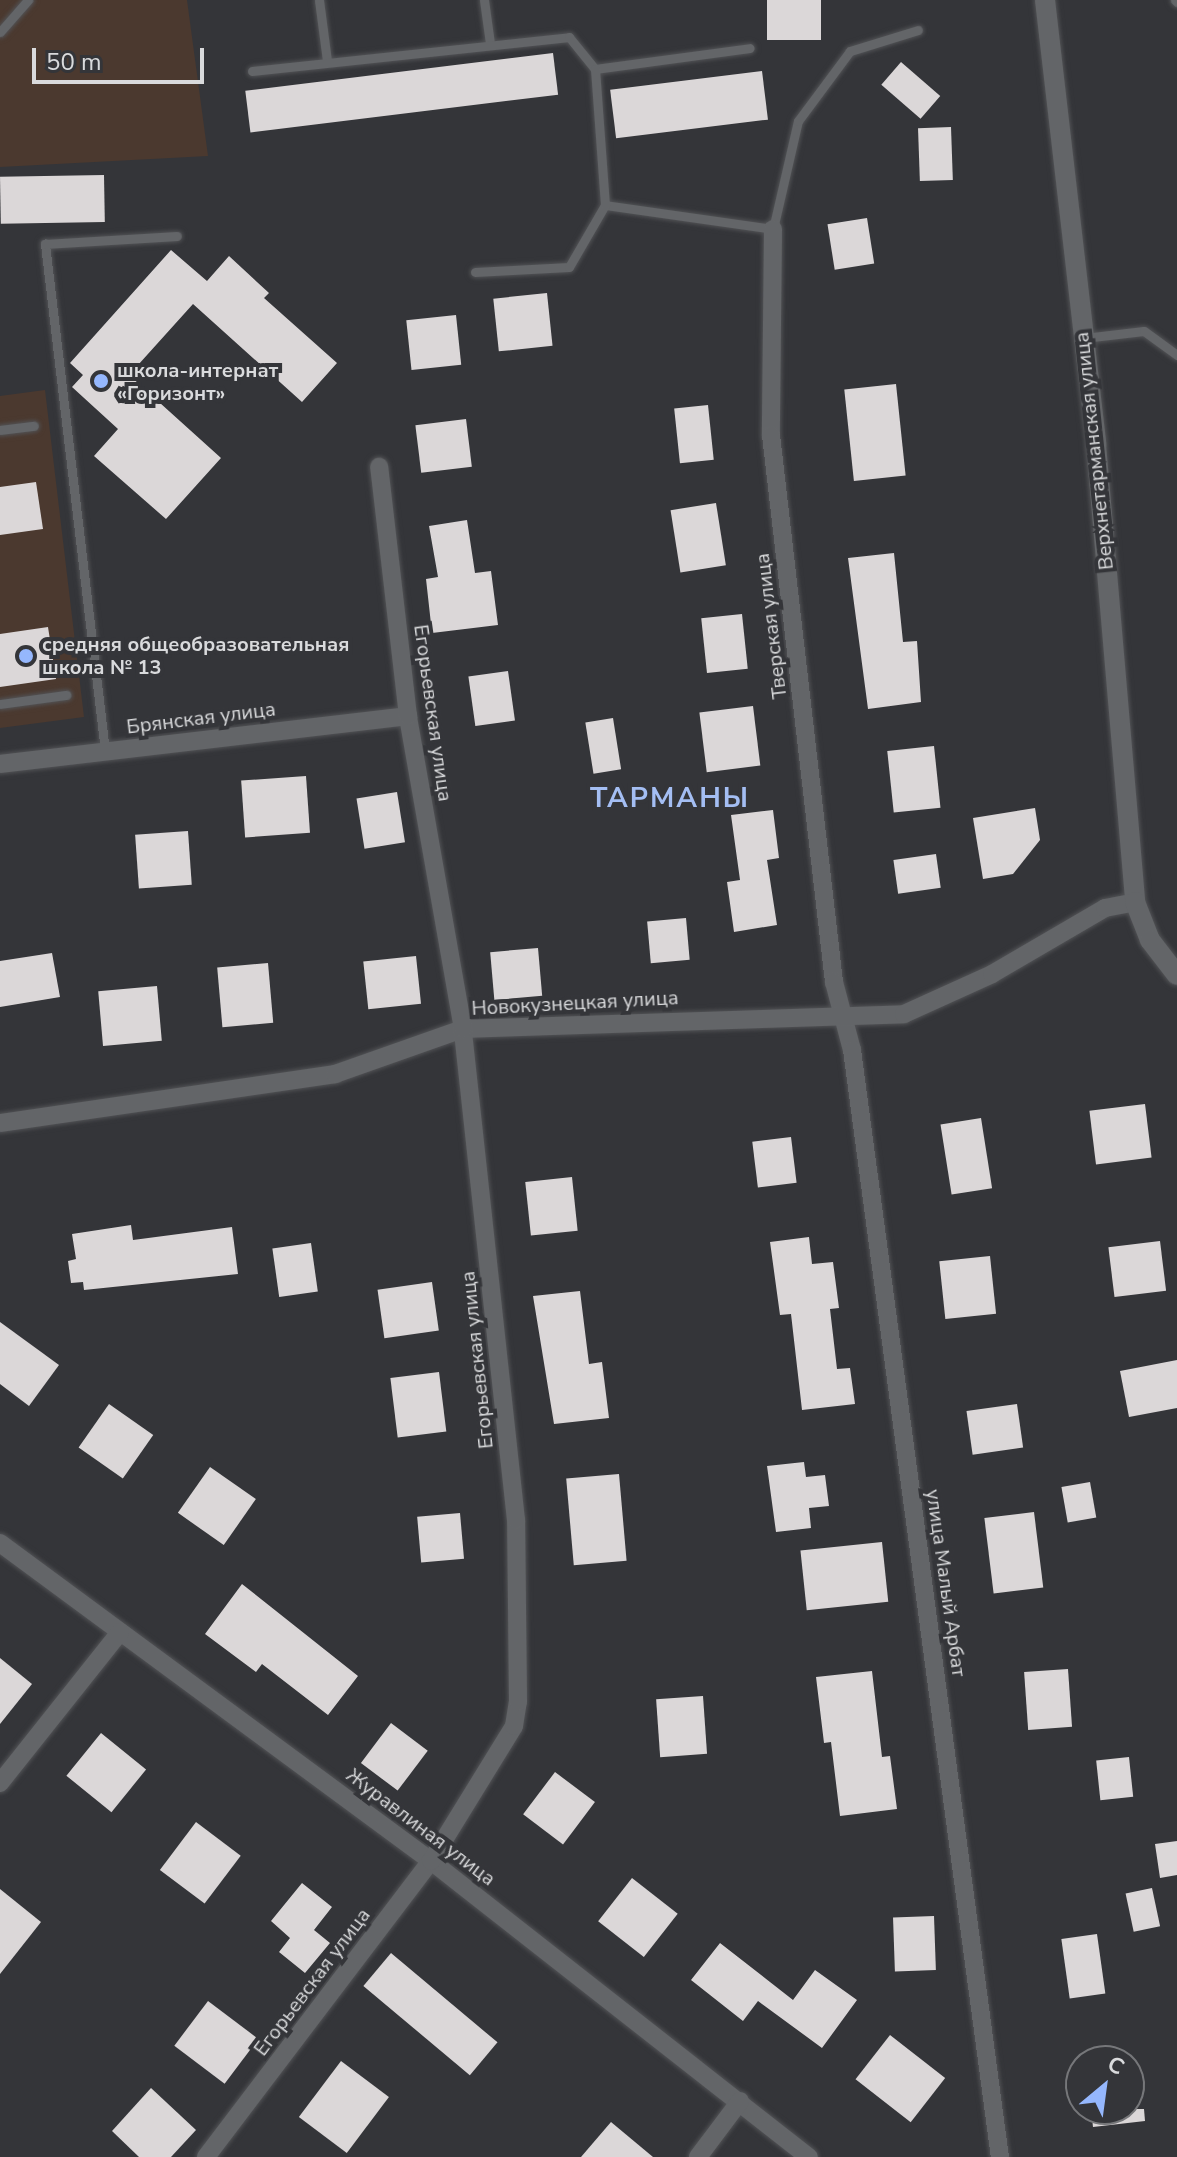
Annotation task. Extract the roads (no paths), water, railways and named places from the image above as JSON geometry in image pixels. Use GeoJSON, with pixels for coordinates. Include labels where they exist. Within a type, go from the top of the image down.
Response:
{"type":"FeatureCollection","features":[{"type":"Feature","properties":{"kind":"street","name":"Верхнетарманская улица"},"geometry":{"type":"LineString","coordinates":[[1045,0],[1083,339],[1135,902],[1150,940],[1177,975]]}},
{"type":"Feature","properties":{"kind":"street","name":"Тверская улица"},"geometry":{"type":"LineString","coordinates":[[773,229],[771,435],[841,1016]]}},
{"type":"Feature","properties":{"kind":"street","name":"Егорьевская улица"},"geometry":{"type":"LineString","coordinates":[[206,2157],[431,1861],[507,1739],[518,1702],[516,1520],[463,1029],[408,716],[379,467]]}},
{"type":"Feature","properties":{"kind":"street","name":"Брянская улица"},"geometry":{"type":"LineString","coordinates":[[0,764],[408,716]]}},
{"type":"Feature","properties":{"kind":"street","name":"Новокузнецкая улица"},"geometry":{"type":"LineString","coordinates":[[0,1123],[335,1074],[463,1029],[904,1014],[930,1004],[1105,908],[1135,902]]}},
{"type":"Feature","properties":{"kind":"street","name":"улица Малый Арбат"},"geometry":{"type":"LineString","coordinates":[[841,1016],[855,1066],[1000,2157]]}},
{"type":"Feature","properties":{"kind":"street","name":"Журавлиная улица"},"geometry":{"type":"LineString","coordinates":[[0,1543],[431,1861],[809,2157]]}},
{"type":"Feature","properties":{"kind":"street"},"geometry":{"type":"LineString","coordinates":[[0,1783],[120,1632]]}},
{"type":"Feature","properties":{"kind":"street"},"geometry":{"type":"LineString","coordinates":[[698,2157],[740,2101]]}},
{"type":"Feature","properties":{"kind":"lane"},"geometry":{"type":"LineString","coordinates":[[0,32],[28,0]]}},
{"type":"Feature","properties":{"kind":"lane"},"geometry":{"type":"LineString","coordinates":[[319,0],[327,61]]}},
{"type":"Feature","properties":{"kind":"lane"},"geometry":{"type":"LineString","coordinates":[[484,0],[490,43]]}},
{"type":"Feature","properties":{"kind":"lane"},"geometry":{"type":"LineString","coordinates":[[605,205],[773,229],[798,121],[850,51],[918,30]]}},
{"type":"Feature","properties":{"kind":"lane"},"geometry":{"type":"LineString","coordinates":[[252,71],[490,43],[569,37],[595,69],[605,205],[569,267],[475,272]]}},
{"type":"Feature","properties":{"kind":"lane"},"geometry":{"type":"LineString","coordinates":[[595,69],[750,48]]}},
{"type":"Feature","properties":{"kind":"lane"},"geometry":{"type":"LineString","coordinates":[[105,751],[45,244],[177,236]]}},
{"type":"Feature","properties":{"kind":"lane"},"geometry":{"type":"LineString","coordinates":[[1083,339],[1144,331],[1177,355]]}},
{"type":"Feature","properties":{"kind":"lane"},"geometry":{"type":"LineString","coordinates":[[0,430],[34,426]]}},
{"type":"Feature","properties":{"kind":"lane"},"geometry":{"type":"LineString","coordinates":[[0,704],[66,695]]}},
{"type":"Feature","properties":{"kind":"place","name":"школа-интернат «Горизонт»"},"geometry":{"type":"Point","coordinates":[101,381]}},
{"type":"Feature","properties":{"kind":"place","name":"средняя общеобразовательная школа № 13"},"geometry":{"type":"Point","coordinates":[26,656]}},
{"type":"Feature","properties":{"kind":"district","name":"ТАРМАНЫ"},"geometry":{"type":"Point","coordinates":[670,798]}}]}
